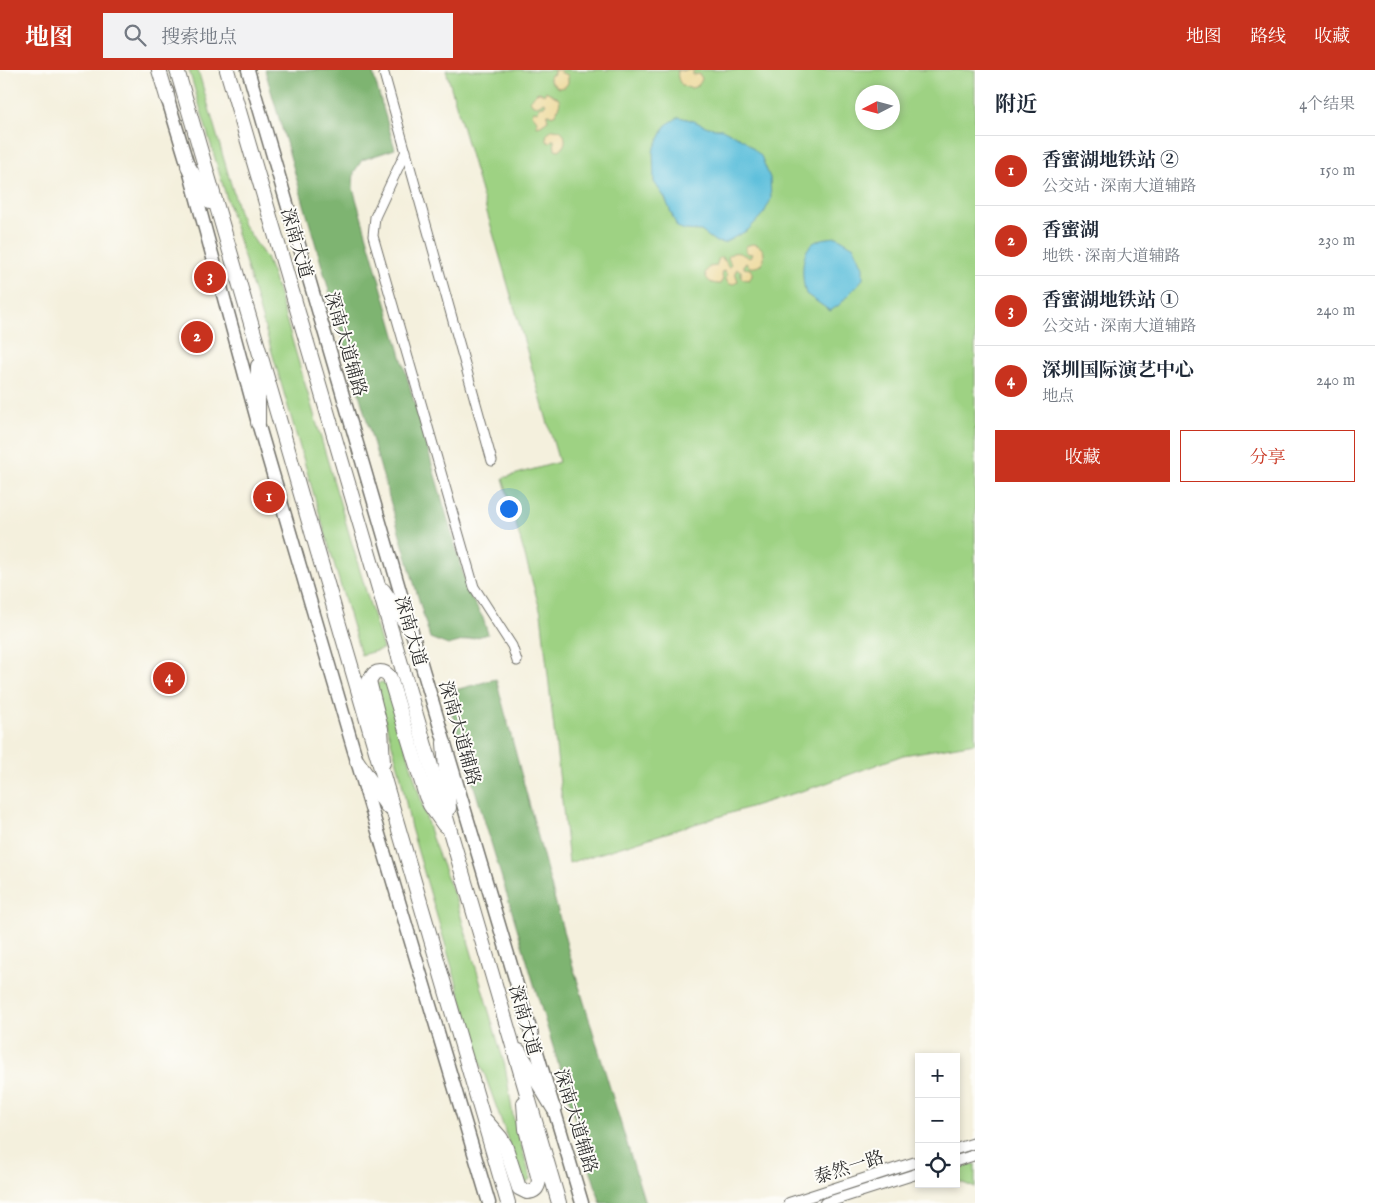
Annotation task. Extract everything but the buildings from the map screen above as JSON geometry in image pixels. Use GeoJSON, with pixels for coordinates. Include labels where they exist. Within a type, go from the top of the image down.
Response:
{"type":"FeatureCollection","features":[{"type":"Feature","properties":{"kind":"main road"},"geometry":{"type":"LineString","coordinates":[[159,70],[188,166],[258,423],[489,1203]]}},
{"type":"Feature","properties":{"kind":"main road"},"geometry":{"type":"LineString","coordinates":[[165,70],[168,100]]}},
{"type":"Feature","properties":{"kind":"main road"},"geometry":{"type":"LineString","coordinates":[[177,70],[508,1203]]}},
{"type":"Feature","properties":{"kind":"main road","name":"深南大道"},"geometry":{"type":"LineString","coordinates":[[227,70],[559,1203]]}},
{"type":"Feature","properties":{"kind":"main road","name":"深南大道辅路"},"geometry":{"type":"LineString","coordinates":[[248,70],[444,743],[582,1203]]}},
{"type":"Feature","properties":{"kind":"main road"},"geometry":{"type":"LineString","coordinates":[[188,166],[220,218]]}},
{"type":"Feature","properties":{"kind":"main road"},"geometry":{"type":"LineString","coordinates":[[258,350],[258,423]]}},
{"type":"Feature","properties":{"kind":"main road"},"geometry":{"type":"LineString","coordinates":[[376,580],[411,630]]}},
{"type":"Feature","properties":{"kind":"main road"},"geometry":{"type":"LineString","coordinates":[[386,788],[381,729],[370,684],[372,676],[376,672],[386,673],[390,678],[426,796],[430,805],[450,833]]}},
{"type":"Feature","properties":{"kind":"main road"},"geometry":{"type":"LineString","coordinates":[[444,743],[450,833]]}},
{"type":"Feature","properties":{"kind":"main road"},"geometry":{"type":"LineString","coordinates":[[357,761],[394,818]]}},
{"type":"Feature","properties":{"kind":"main road"},"geometry":{"type":"LineString","coordinates":[[509,1033],[554,1109]]}},
{"type":"Feature","properties":{"kind":"main road"},"geometry":{"type":"LineString","coordinates":[[480,1109],[505,1145],[519,1188],[524,1192],[533,1191],[538,1187],[539,1180],[526,1130],[523,1081]]}},
{"type":"Feature","properties":{"kind":"street"},"geometry":{"type":"LineString","coordinates":[[383,70],[492,461]]}},
{"type":"Feature","properties":{"kind":"street"},"geometry":{"type":"LineString","coordinates":[[406,151],[375,218],[372,236],[474,587],[512,646],[516,660]]}},
{"type":"Feature","properties":{"kind":"street"},"geometry":{"type":"LineString","coordinates":[[960,1148],[975,1143]]}},
{"type":"Feature","properties":{"kind":"street"},"geometry":{"type":"LineString","coordinates":[[960,1160],[975,1155]]}},
{"type":"Feature","properties":{"kind":"street","name":"泰然一路"},"geometry":{"type":"LineString","coordinates":[[792,1202],[915,1162]]}},
{"type":"Feature","properties":{"kind":"street","name":"泰然一路"},"geometry":{"type":"LineString","coordinates":[[825,1203],[915,1174]]}},
{"type":"Feature","properties":{"kind":"green space"},"geometry":{"type":"Polygon","coordinates":[[[189,70],[198,70],[242,222],[266,258],[273,275],[383,649],[361,655],[189,70]]]}},
{"type":"Feature","properties":{"kind":"green space"},"geometry":{"type":"Polygon","coordinates":[[[265,70],[372,70],[395,149],[362,160],[354,172],[353,188],[469,594],[483,618],[488,634],[448,645],[430,638],[265,70]]]}},
{"type":"Feature","properties":{"kind":"green space"},"geometry":{"type":"Polygon","coordinates":[[[446,70],[975,70],[975,743],[903,755],[821,785],[569,863],[541,613],[503,478],[559,462],[446,70]]]}},
{"type":"Feature","properties":{"kind":"green space"},"geometry":{"type":"Polygon","coordinates":[[[496,679],[569,953],[645,1203],[601,1203],[599,1198],[449,704],[455,690],[496,679]]]}},
{"type":"Feature","properties":{"kind":"green space"},"geometry":{"type":"Polygon","coordinates":[[[381,682],[386,683],[388,686],[432,838],[456,900],[505,1066],[513,1116],[530,1176],[530,1180],[527,1183],[524,1183],[519,1178],[504,1128],[479,1059],[411,828],[400,773],[376,688],[376,685],[381,682]]]}},
{"type":"Feature","properties":{"kind":"green space"},"geometry":{"type":"Polygon","coordinates":[[[975,1164],[975,1188],[960,1182],[960,1168],[975,1164]]]}},
{"type":"Feature","properties":{"kind":"sand"},"geometry":{"type":"Polygon","coordinates":[[[554,70],[562,70],[560,72],[568,75],[568,83],[565,87],[558,88],[550,81],[550,76],[554,74],[554,70]]]}},
{"type":"Feature","properties":{"kind":"sand"},"geometry":{"type":"Polygon","coordinates":[[[678,70],[695,70],[693,75],[699,74],[702,78],[700,83],[692,88],[683,86],[678,77],[678,70]]]}},
{"type":"Feature","properties":{"kind":"sand"},"geometry":{"type":"Polygon","coordinates":[[[546,91],[558,98],[560,102],[556,114],[551,116],[548,114],[548,120],[537,126],[537,120],[532,114],[534,111],[538,112],[539,107],[544,106],[546,103],[533,105],[530,101],[536,93],[540,92],[544,95],[546,91]]]}},
{"type":"Feature","properties":{"kind":"sand"},"geometry":{"type":"Polygon","coordinates":[[[554,129],[560,130],[565,137],[564,146],[559,150],[555,149],[554,140],[549,143],[546,140],[548,133],[554,129]]]}},
{"type":"Feature","properties":{"kind":"sand"},"geometry":{"type":"Polygon","coordinates":[[[752,244],[758,245],[761,248],[764,252],[764,257],[760,265],[756,267],[744,264],[744,268],[750,269],[752,272],[749,280],[743,279],[741,271],[737,269],[735,272],[738,281],[733,284],[727,282],[727,274],[724,271],[721,272],[723,279],[720,284],[712,283],[709,280],[705,273],[709,267],[716,266],[719,258],[723,257],[723,260],[730,267],[728,257],[736,253],[750,258],[752,254],[747,253],[745,248],[752,244]]]}},
{"type":"Feature","properties":{"kind":"water"},"geometry":{"type":"Polygon","coordinates":[[[679,117],[708,127],[722,129],[744,140],[761,156],[770,178],[771,199],[764,213],[748,230],[724,243],[716,242],[701,231],[685,230],[677,227],[665,198],[654,182],[653,151],[666,125],[679,117]]]}},
{"type":"Feature","properties":{"kind":"water"},"geometry":{"type":"Polygon","coordinates":[[[837,237],[854,247],[863,267],[863,279],[838,306],[830,311],[806,294],[803,268],[807,249],[811,245],[820,240],[837,237]]]}},
{"type":"Feature","properties":{"kind":"place","name":"香蜜湖地铁站 ①"},"geometry":{"type":"Point","coordinates":[210,277]}},
{"type":"Feature","properties":{"kind":"place","name":"香蜜湖"},"geometry":{"type":"Point","coordinates":[197,337]}},
{"type":"Feature","properties":{"kind":"place","name":"香蜜湖地铁站 ②"},"geometry":{"type":"Point","coordinates":[269,497]}},
{"type":"Feature","properties":{"kind":"place","name":"深圳国际演艺中心"},"geometry":{"type":"Point","coordinates":[169,678]}}]}
